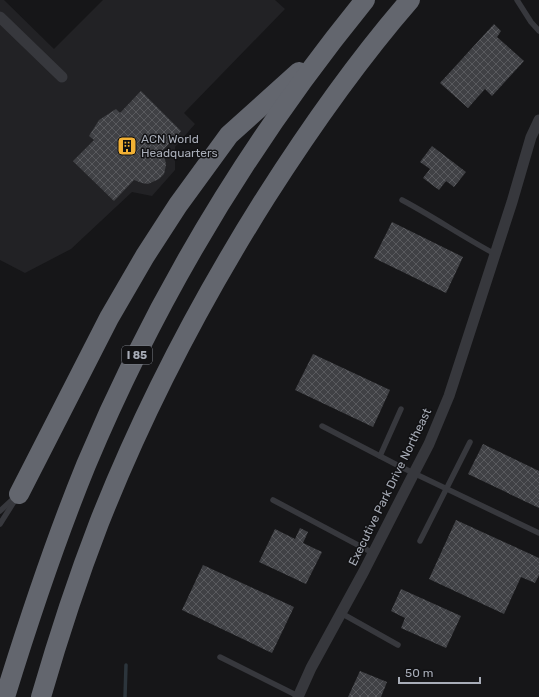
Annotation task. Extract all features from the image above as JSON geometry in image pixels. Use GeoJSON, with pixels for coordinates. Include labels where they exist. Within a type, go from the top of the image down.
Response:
{"type":"FeatureCollection","features":[{"type":"Feature","properties":{"kind":"highway","name":"I 85"},"geometry":{"type":"LineString","coordinates":[[5,697],[46,569],[87,464],[116,399],[155,320],[226,195],[276,119],[330,43],[365,0]]}},
{"type":"Feature","properties":{"kind":"highway","name":"I 85"},"geometry":{"type":"LineString","coordinates":[[41,697],[74,591],[117,480],[151,405],[208,292],[293,155],[338,91],[410,0]]}},
{"type":"Feature","properties":{"kind":"highway"},"geometry":{"type":"LineString","coordinates":[[19,494],[109,318],[145,256],[178,205],[229,135],[330,43]]}},
{"type":"Feature","properties":{"kind":"street"},"geometry":{"type":"LineString","coordinates":[[0,17],[62,77]]}},
{"type":"Feature","properties":{"kind":"street","name":"Executive Park Drive Northeast"},"geometry":{"type":"LineString","coordinates":[[298,696],[311,668],[373,553],[429,444],[449,396],[531,137],[539,120]]}},
{"type":"Feature","properties":{"kind":"lane"},"geometry":{"type":"LineString","coordinates":[[517,0],[531,22],[539,31]]}},
{"type":"Feature","properties":{"kind":"lane"},"geometry":{"type":"LineString","coordinates":[[402,200],[431,216],[466,239],[495,254]]}},
{"type":"Feature","properties":{"kind":"lane"},"geometry":{"type":"LineString","coordinates":[[380,456],[401,409]]}},
{"type":"Feature","properties":{"kind":"lane"},"geometry":{"type":"LineString","coordinates":[[322,426],[380,456],[539,533]]}},
{"type":"Feature","properties":{"kind":"lane"},"geometry":{"type":"LineString","coordinates":[[420,541],[470,442]]}},
{"type":"Feature","properties":{"kind":"lane"},"geometry":{"type":"LineString","coordinates":[[0,511],[19,494]]}},
{"type":"Feature","properties":{"kind":"lane"},"geometry":{"type":"LineString","coordinates":[[0,524],[19,494]]}},
{"type":"Feature","properties":{"kind":"lane"},"geometry":{"type":"LineString","coordinates":[[273,500],[373,553]]}},
{"type":"Feature","properties":{"kind":"lane"},"geometry":{"type":"LineString","coordinates":[[341,613],[398,645]]}},
{"type":"Feature","properties":{"kind":"lane"},"geometry":{"type":"LineString","coordinates":[[220,657],[298,696]]}},
{"type":"Feature","properties":{"kind":"shaded area"},"geometry":{"type":"Polygon","coordinates":[[[0,0],[4,0],[54,49],[103,0],[275,0],[285,9],[184,113],[195,124],[175,147],[175,170],[152,196],[132,192],[71,249],[25,273],[0,260],[0,0]]]}},
{"type":"Feature","properties":{"kind":"building"},"geometry":{"type":"Polygon","coordinates":[[[494,24],[501,31],[497,37],[524,61],[492,96],[485,89],[468,108],[440,83],[494,24]]]}},
{"type":"Feature","properties":{"kind":"building","name":"ACN World Headquarters"},"geometry":{"type":"Polygon","coordinates":[[[141,91],[181,131],[161,152],[165,159],[166,165],[164,174],[159,179],[148,184],[134,180],[114,201],[73,161],[94,140],[89,136],[99,120],[116,109],[120,113],[141,91]]]}},
{"type":"Feature","properties":{"kind":"building"},"geometry":{"type":"Polygon","coordinates":[[[432,146],[466,172],[454,187],[446,181],[439,190],[423,178],[430,169],[420,162],[432,146]]]}},
{"type":"Feature","properties":{"kind":"building"},"geometry":{"type":"Polygon","coordinates":[[[392,222],[463,257],[446,293],[374,258],[392,222]]]}},
{"type":"Feature","properties":{"kind":"building"},"geometry":{"type":"Polygon","coordinates":[[[313,354],[390,390],[373,427],[295,390],[313,354]]]}},
{"type":"Feature","properties":{"kind":"building"},"geometry":{"type":"Polygon","coordinates":[[[483,444],[539,471],[539,508],[468,474],[483,444]]]}},
{"type":"Feature","properties":{"kind":"building"},"geometry":{"type":"Polygon","coordinates":[[[456,520],[539,558],[539,575],[535,583],[521,577],[504,614],[429,579],[456,520]]]}},
{"type":"Feature","properties":{"kind":"building"},"geometry":{"type":"Polygon","coordinates":[[[300,528],[308,532],[303,543],[322,552],[306,584],[259,562],[275,529],[295,539],[300,528]]]}},
{"type":"Feature","properties":{"kind":"building"},"geometry":{"type":"Polygon","coordinates":[[[203,565],[294,607],[272,653],[182,610],[203,565]]]}},
{"type":"Feature","properties":{"kind":"building"},"geometry":{"type":"Polygon","coordinates":[[[401,589],[461,616],[446,648],[401,628],[405,618],[391,611],[401,589]]]}},
{"type":"Feature","properties":{"kind":"building"},"geometry":{"type":"Polygon","coordinates":[[[360,671],[387,682],[381,697],[348,697],[360,671]]]}},
{"type":"Feature","properties":{"kind":"waterway"},"geometry":{"type":"LineString","coordinates":[[125,697],[126,665]]}},
{"type":"Feature","properties":{"kind":"place","name":"ACN World Headquarters"},"geometry":{"type":"Point","coordinates":[127,146]}}]}
